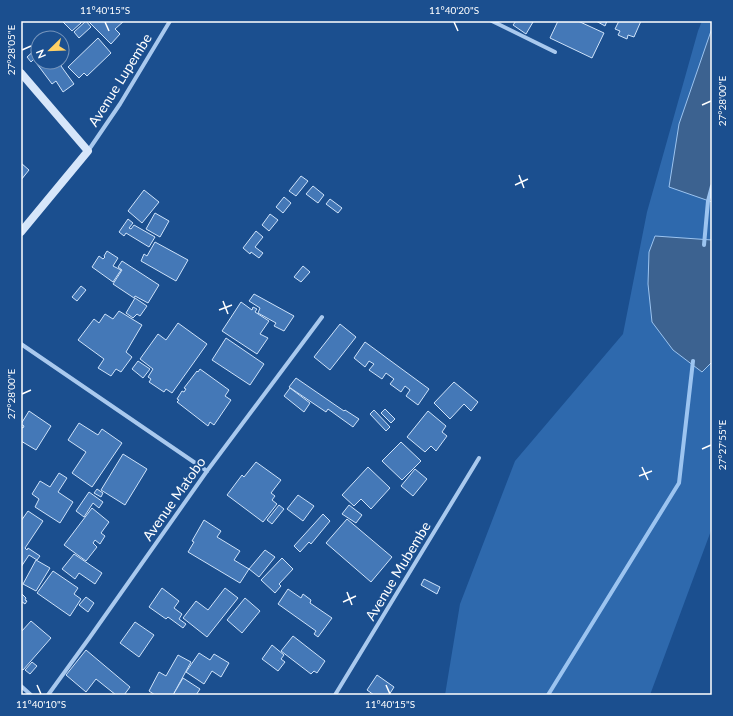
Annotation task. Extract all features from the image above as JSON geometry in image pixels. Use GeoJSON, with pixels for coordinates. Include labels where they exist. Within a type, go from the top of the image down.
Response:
{"type":"FeatureCollection","features":[{"type":"Feature","properties":{"kind":"street","name":"Avenue Lupembe"},"geometry":{"type":"LineString","coordinates":[[88,151],[120,104],[170,21]]}},
{"type":"Feature","properties":{"kind":"street"},"geometry":{"type":"LineString","coordinates":[[492,21],[555,52]]}},
{"type":"Feature","properties":{"kind":"street"},"geometry":{"type":"LineString","coordinates":[[21,73],[88,151],[21,232]]}},
{"type":"Feature","properties":{"kind":"street","name":"Avenue Matobo"},"geometry":{"type":"LineString","coordinates":[[48,695],[207,470],[322,317]]}},
{"type":"Feature","properties":{"kind":"street"},"geometry":{"type":"LineString","coordinates":[[21,344],[207,470]]}},
{"type":"Feature","properties":{"kind":"street","name":"Avenue Mubembe"},"geometry":{"type":"LineString","coordinates":[[335,695],[479,458]]}},
{"type":"Feature","properties":{"kind":"street"},"geometry":{"type":"LineString","coordinates":[[21,686],[31,695]]}},
{"type":"Feature","properties":{"kind":"shaded area"},"geometry":{"type":"Polygon","coordinates":[[[702,21],[712,21],[712,528],[650,695],[445,695],[460,604],[515,461],[623,334],[647,212],[702,21]]]}},
{"type":"Feature","properties":{"kind":"shaded area"},"geometry":{"type":"Polygon","coordinates":[[[712,28],[712,202],[669,187],[679,124],[712,28]]]}},
{"type":"Feature","properties":{"kind":"shaded area"},"geometry":{"type":"Polygon","coordinates":[[[655,236],[712,240],[712,362],[702,372],[673,350],[652,322],[648,284],[649,252],[655,236]]]}},
{"type":"Feature","properties":{"kind":"building"},"geometry":{"type":"Polygon","coordinates":[[[62,21],[81,21],[81,23],[72,31],[62,21]]]}},
{"type":"Feature","properties":{"kind":"building"},"geometry":{"type":"Polygon","coordinates":[[[86,21],[91,27],[79,38],[74,32],[86,21]]]}},
{"type":"Feature","properties":{"kind":"building"},"geometry":{"type":"Polygon","coordinates":[[[88,21],[124,21],[115,29],[120,34],[111,44],[88,21]]]}},
{"type":"Feature","properties":{"kind":"building"},"geometry":{"type":"Polygon","coordinates":[[[516,21],[533,22],[526,34],[513,25],[516,21]]]}},
{"type":"Feature","properties":{"kind":"building"},"geometry":{"type":"Polygon","coordinates":[[[558,21],[578,21],[604,33],[592,58],[550,38],[558,21]]]}},
{"type":"Feature","properties":{"kind":"building"},"geometry":{"type":"Polygon","coordinates":[[[596,21],[607,21],[605,26],[596,21]]]}},
{"type":"Feature","properties":{"kind":"building"},"geometry":{"type":"Polygon","coordinates":[[[619,21],[641,21],[634,37],[628,35],[627,39],[618,35],[620,31],[615,29],[619,21]]]}},
{"type":"Feature","properties":{"kind":"building"},"geometry":{"type":"Polygon","coordinates":[[[98,38],[111,53],[87,76],[84,73],[79,78],[70,69],[70,65],[98,38]]]}},
{"type":"Feature","properties":{"kind":"building"},"geometry":{"type":"Polygon","coordinates":[[[42,70],[64,70],[74,84],[63,92],[56,81],[52,84],[42,70]]]}},
{"type":"Feature","properties":{"kind":"building"},"geometry":{"type":"Polygon","coordinates":[[[21,163],[29,170],[21,180],[21,163]]]}},
{"type":"Feature","properties":{"kind":"building"},"geometry":{"type":"Polygon","coordinates":[[[301,176],[308,181],[296,196],[289,191],[301,176]]]}},
{"type":"Feature","properties":{"kind":"building"},"geometry":{"type":"Polygon","coordinates":[[[313,186],[324,195],[318,203],[306,194],[313,186]]]}},
{"type":"Feature","properties":{"kind":"building"},"geometry":{"type":"Polygon","coordinates":[[[144,190],[159,202],[142,223],[128,211],[144,190]]]}},
{"type":"Feature","properties":{"kind":"building"},"geometry":{"type":"Polygon","coordinates":[[[284,197],[291,203],[283,213],[276,207],[284,197]]]}},
{"type":"Feature","properties":{"kind":"building"},"geometry":{"type":"Polygon","coordinates":[[[330,199],[342,208],[338,213],[326,204],[330,199]]]}},
{"type":"Feature","properties":{"kind":"building"},"geometry":{"type":"Polygon","coordinates":[[[155,213],[169,221],[160,237],[146,229],[155,213]]]}},
{"type":"Feature","properties":{"kind":"building"},"geometry":{"type":"Polygon","coordinates":[[[270,214],[278,220],[269,231],[262,225],[270,214]]]}},
{"type":"Feature","properties":{"kind":"building"},"geometry":{"type":"Polygon","coordinates":[[[128,219],[133,223],[129,228],[131,229],[134,225],[155,237],[149,247],[126,233],[124,236],[119,232],[128,219]]]}},
{"type":"Feature","properties":{"kind":"building"},"geometry":{"type":"Polygon","coordinates":[[[256,231],[263,237],[255,247],[263,253],[259,258],[251,252],[250,254],[243,248],[256,231]]]}},
{"type":"Feature","properties":{"kind":"building"},"geometry":{"type":"Polygon","coordinates":[[[155,242],[188,260],[176,281],[141,261],[144,254],[147,256],[155,242]]]}},
{"type":"Feature","properties":{"kind":"building"},"geometry":{"type":"Polygon","coordinates":[[[107,251],[118,258],[113,266],[121,270],[113,282],[92,267],[99,256],[103,259],[105,257],[104,256],[107,251]]]}},
{"type":"Feature","properties":{"kind":"building"},"geometry":{"type":"Polygon","coordinates":[[[122,261],[159,285],[148,303],[135,296],[134,298],[113,284],[122,270],[118,267],[122,261]]]}},
{"type":"Feature","properties":{"kind":"building"},"geometry":{"type":"Polygon","coordinates":[[[303,266],[310,272],[301,282],[294,277],[303,266]]]}},
{"type":"Feature","properties":{"kind":"building"},"geometry":{"type":"Polygon","coordinates":[[[81,286],[86,290],[77,301],[72,297],[81,286]]]}},
{"type":"Feature","properties":{"kind":"building"},"geometry":{"type":"Polygon","coordinates":[[[254,294],[294,316],[284,331],[274,326],[276,323],[258,313],[260,308],[249,301],[254,294]]]}},
{"type":"Feature","properties":{"kind":"building"},"geometry":{"type":"Polygon","coordinates":[[[135,298],[147,306],[140,316],[137,314],[133,318],[126,313],[135,298]]]}},
{"type":"Feature","properties":{"kind":"building"},"geometry":{"type":"Polygon","coordinates":[[[241,302],[252,310],[253,307],[257,309],[255,312],[269,321],[260,334],[268,338],[257,354],[222,331],[241,302]]]}},
{"type":"Feature","properties":{"kind":"building"},"geometry":{"type":"Polygon","coordinates":[[[119,311],[142,325],[126,352],[132,357],[121,372],[116,369],[111,376],[98,368],[104,359],[78,340],[94,319],[99,323],[105,314],[113,319],[119,311]]]}},
{"type":"Feature","properties":{"kind":"building"},"geometry":{"type":"Polygon","coordinates":[[[178,323],[207,344],[172,393],[166,389],[164,392],[149,382],[151,379],[148,377],[153,369],[140,359],[158,334],[166,340],[178,323]]]}},
{"type":"Feature","properties":{"kind":"building"},"geometry":{"type":"Polygon","coordinates":[[[340,324],[356,337],[330,370],[314,357],[340,324]]]}},
{"type":"Feature","properties":{"kind":"building"},"geometry":{"type":"Polygon","coordinates":[[[226,338],[264,364],[250,385],[212,360],[226,338]]]}},
{"type":"Feature","properties":{"kind":"building"},"geometry":{"type":"Polygon","coordinates":[[[365,342],[429,389],[418,405],[406,396],[410,390],[405,386],[401,392],[390,384],[394,379],[386,373],[382,379],[369,370],[374,364],[369,361],[365,367],[354,358],[365,342]]]}},
{"type":"Feature","properties":{"kind":"building"},"geometry":{"type":"Polygon","coordinates":[[[138,361],[150,369],[143,378],[132,369],[138,361]]]}},
{"type":"Feature","properties":{"kind":"building"},"geometry":{"type":"Polygon","coordinates":[[[200,369],[229,390],[225,396],[231,400],[214,425],[210,422],[208,426],[177,402],[179,400],[177,399],[182,391],[184,392],[186,389],[184,388],[200,369]]]}},
{"type":"Feature","properties":{"kind":"building"},"geometry":{"type":"Polygon","coordinates":[[[296,378],[344,411],[345,410],[359,419],[353,427],[328,409],[326,412],[289,387],[296,378]]]}},
{"type":"Feature","properties":{"kind":"building"},"geometry":{"type":"Polygon","coordinates":[[[454,382],[478,402],[471,411],[464,404],[450,419],[434,403],[454,382]]]}},
{"type":"Feature","properties":{"kind":"building"},"geometry":{"type":"Polygon","coordinates":[[[290,388],[310,403],[304,412],[284,396],[290,388]]]}},
{"type":"Feature","properties":{"kind":"building"},"geometry":{"type":"Polygon","coordinates":[[[385,409],[395,419],[391,423],[381,413],[385,409]]]}},
{"type":"Feature","properties":{"kind":"building"},"geometry":{"type":"Polygon","coordinates":[[[374,410],[390,427],[386,431],[370,414],[374,410]]]}},
{"type":"Feature","properties":{"kind":"building"},"geometry":{"type":"Polygon","coordinates":[[[29,411],[51,426],[36,450],[21,441],[21,427],[23,428],[24,426],[21,424],[29,411]]]}},
{"type":"Feature","properties":{"kind":"building"},"geometry":{"type":"Polygon","coordinates":[[[428,411],[446,426],[442,432],[447,436],[436,451],[431,446],[425,452],[407,437],[428,411]]]}},
{"type":"Feature","properties":{"kind":"building"},"geometry":{"type":"Polygon","coordinates":[[[79,423],[98,435],[102,429],[122,443],[92,487],[72,473],[86,452],[68,440],[79,423]]]}},
{"type":"Feature","properties":{"kind":"building"},"geometry":{"type":"Polygon","coordinates":[[[401,442],[421,461],[402,480],[382,461],[401,442]]]}},
{"type":"Feature","properties":{"kind":"building"},"geometry":{"type":"Polygon","coordinates":[[[123,454],[147,469],[125,505],[101,490],[123,454]]]}},
{"type":"Feature","properties":{"kind":"building"},"geometry":{"type":"Polygon","coordinates":[[[256,462],[281,480],[271,493],[275,496],[272,500],[277,504],[263,522],[227,495],[242,475],[244,477],[256,462]]]}},
{"type":"Feature","properties":{"kind":"building"},"geometry":{"type":"Polygon","coordinates":[[[368,467],[390,488],[371,509],[361,499],[354,506],[342,495],[368,467]]]}},
{"type":"Feature","properties":{"kind":"building"},"geometry":{"type":"Polygon","coordinates":[[[415,469],[427,479],[413,496],[401,486],[415,469]]]}},
{"type":"Feature","properties":{"kind":"building"},"geometry":{"type":"Polygon","coordinates":[[[59,473],[67,478],[58,492],[73,502],[60,523],[35,507],[39,499],[32,494],[40,481],[50,487],[59,473]]]}},
{"type":"Feature","properties":{"kind":"building"},"geometry":{"type":"Polygon","coordinates":[[[97,489],[103,493],[101,497],[94,493],[97,489]]]}},
{"type":"Feature","properties":{"kind":"building"},"geometry":{"type":"Polygon","coordinates":[[[89,492],[103,502],[99,508],[93,503],[84,517],[76,511],[89,492]]]}},
{"type":"Feature","properties":{"kind":"building"},"geometry":{"type":"Polygon","coordinates":[[[298,495],[314,506],[303,521],[287,509],[298,495]]]}},
{"type":"Feature","properties":{"kind":"building"},"geometry":{"type":"Polygon","coordinates":[[[279,505],[284,509],[272,524],[267,520],[279,505]]]}},
{"type":"Feature","properties":{"kind":"building"},"geometry":{"type":"Polygon","coordinates":[[[349,505],[362,515],[356,523],[342,514],[349,505]]]}},
{"type":"Feature","properties":{"kind":"building"},"geometry":{"type":"Polygon","coordinates":[[[92,508],[109,522],[101,533],[105,536],[100,544],[95,540],[93,543],[97,547],[86,561],[64,545],[92,508]]]}},
{"type":"Feature","properties":{"kind":"building"},"geometry":{"type":"Polygon","coordinates":[[[28,511],[43,521],[25,548],[27,550],[28,548],[40,556],[37,560],[29,555],[21,567],[21,521],[28,511]]]}},
{"type":"Feature","properties":{"kind":"building"},"geometry":{"type":"Polygon","coordinates":[[[323,514],[330,521],[311,544],[309,542],[300,552],[294,546],[323,514]]]}},
{"type":"Feature","properties":{"kind":"building"},"geometry":{"type":"Polygon","coordinates":[[[347,519],[392,557],[371,582],[326,543],[347,519]]]}},
{"type":"Feature","properties":{"kind":"building"},"geometry":{"type":"Polygon","coordinates":[[[204,520],[221,531],[217,537],[240,551],[234,560],[249,569],[240,583],[188,552],[194,542],[192,541],[204,520]]]}},
{"type":"Feature","properties":{"kind":"building"},"geometry":{"type":"Polygon","coordinates":[[[265,550],[275,557],[259,577],[249,569],[265,550]]]}},
{"type":"Feature","properties":{"kind":"building"},"geometry":{"type":"Polygon","coordinates":[[[74,554],[102,573],[95,584],[79,573],[75,579],[62,569],[74,554]]]}},
{"type":"Feature","properties":{"kind":"building"},"geometry":{"type":"Polygon","coordinates":[[[282,558],[293,569],[279,584],[281,586],[275,593],[261,580],[282,558]]]}},
{"type":"Feature","properties":{"kind":"building"},"geometry":{"type":"Polygon","coordinates":[[[36,560],[50,568],[36,591],[23,584],[36,560]]]}},
{"type":"Feature","properties":{"kind":"building"},"geometry":{"type":"Polygon","coordinates":[[[53,571],[78,588],[74,594],[81,599],[70,616],[37,593],[53,571]]]}},
{"type":"Feature","properties":{"kind":"building"},"geometry":{"type":"Polygon","coordinates":[[[424,579],[440,587],[437,594],[421,585],[424,579]]]}},
{"type":"Feature","properties":{"kind":"building"},"geometry":{"type":"Polygon","coordinates":[[[162,588],[179,601],[174,608],[182,614],[179,619],[186,624],[183,628],[168,617],[166,619],[149,607],[162,588]]]}},
{"type":"Feature","properties":{"kind":"building"},"geometry":{"type":"Polygon","coordinates":[[[225,588],[238,598],[207,637],[183,618],[196,601],[208,610],[225,588]]]}},
{"type":"Feature","properties":{"kind":"building"},"geometry":{"type":"Polygon","coordinates":[[[288,589],[301,598],[303,594],[311,600],[310,603],[332,618],[318,637],[314,634],[316,631],[278,604],[288,589]]]}},
{"type":"Feature","properties":{"kind":"building"},"geometry":{"type":"Polygon","coordinates":[[[21,593],[26,598],[25,600],[27,601],[25,604],[21,601],[21,593]]]}},
{"type":"Feature","properties":{"kind":"building"},"geometry":{"type":"Polygon","coordinates":[[[86,597],[94,603],[88,612],[79,605],[86,597]]]}},
{"type":"Feature","properties":{"kind":"building"},"geometry":{"type":"Polygon","coordinates":[[[245,598],[260,611],[242,633],[227,620],[245,598]]]}},
{"type":"Feature","properties":{"kind":"building"},"geometry":{"type":"Polygon","coordinates":[[[31,621],[51,638],[23,670],[21,669],[21,632],[31,621]]]}},
{"type":"Feature","properties":{"kind":"building"},"geometry":{"type":"Polygon","coordinates":[[[135,622],[154,635],[139,657],[120,643],[135,622]]]}},
{"type":"Feature","properties":{"kind":"building"},"geometry":{"type":"Polygon","coordinates":[[[293,636],[325,661],[317,673],[314,671],[311,674],[281,651],[293,636]]]}},
{"type":"Feature","properties":{"kind":"building"},"geometry":{"type":"Polygon","coordinates":[[[272,645],[284,655],[281,659],[285,662],[278,671],[262,659],[272,645]]]}},
{"type":"Feature","properties":{"kind":"building"},"geometry":{"type":"Polygon","coordinates":[[[86,650],[130,687],[124,695],[116,695],[96,679],[86,692],[66,675],[86,650]]]}},
{"type":"Feature","properties":{"kind":"building"},"geometry":{"type":"Polygon","coordinates":[[[199,653],[210,660],[214,654],[229,663],[221,677],[212,671],[204,684],[186,672],[199,653]]]}},
{"type":"Feature","properties":{"kind":"building"},"geometry":{"type":"Polygon","coordinates":[[[178,655],[191,662],[173,695],[155,695],[149,691],[159,672],[166,676],[178,655]]]}},
{"type":"Feature","properties":{"kind":"building"},"geometry":{"type":"Polygon","coordinates":[[[32,662],[37,666],[30,674],[25,670],[32,662]]]}},
{"type":"Feature","properties":{"kind":"building"},"geometry":{"type":"Polygon","coordinates":[[[377,675],[394,687],[389,695],[374,695],[367,690],[377,675]]]}},
{"type":"Feature","properties":{"kind":"building"},"geometry":{"type":"Polygon","coordinates":[[[183,678],[200,689],[196,695],[173,695],[183,678]]]}},
{"type":"Feature","properties":{"kind":"waterway"},"geometry":{"type":"LineString","coordinates":[[704,245],[708,201],[712,186]]}},
{"type":"Feature","properties":{"kind":"waterway"},"geometry":{"type":"LineString","coordinates":[[548,695],[679,483],[693,361]]}}]}
